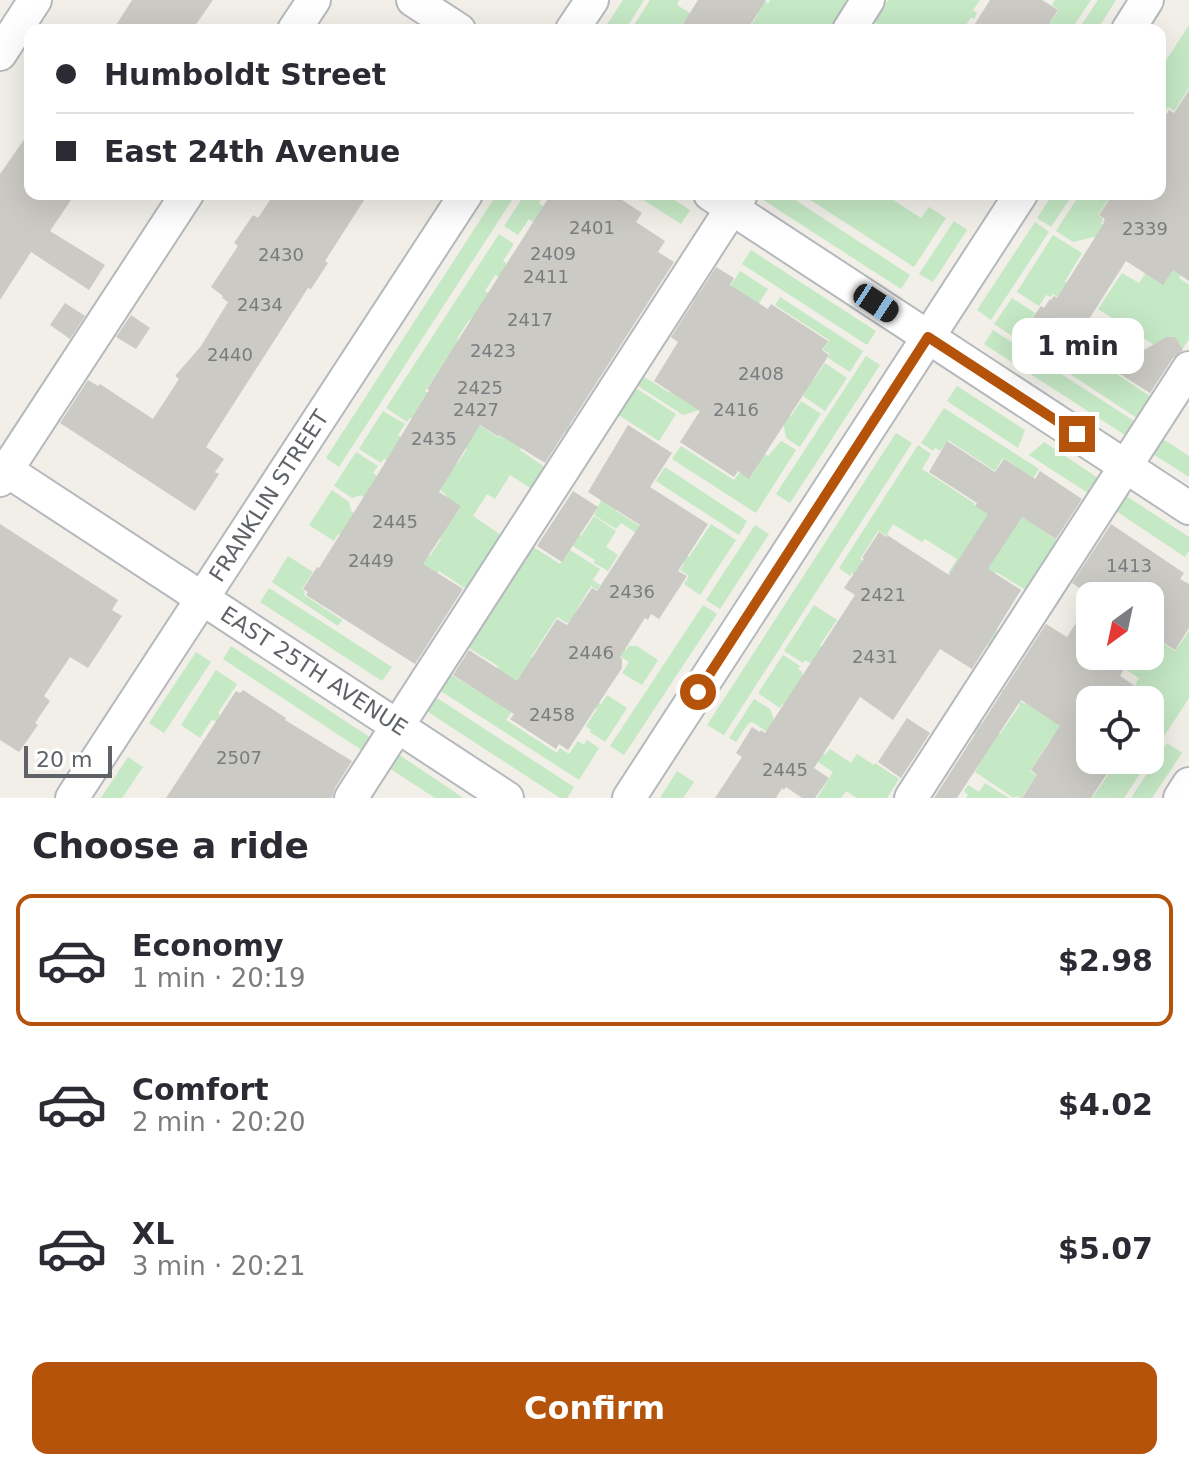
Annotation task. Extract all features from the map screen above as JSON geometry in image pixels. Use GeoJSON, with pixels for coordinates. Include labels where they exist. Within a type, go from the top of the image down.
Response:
{"type":"FeatureCollection","features":[{"type":"Feature","properties":{"kind":"street"},"geometry":{"type":"LineString","coordinates":[[0,54],[35,0]]}},
{"type":"Feature","properties":{"kind":"street"},"geometry":{"type":"LineString","coordinates":[[298,24],[314,0]]}},
{"type":"Feature","properties":{"kind":"street"},"geometry":{"type":"LineString","coordinates":[[413,0],[450,24]]}},
{"type":"Feature","properties":{"kind":"street"},"geometry":{"type":"LineString","coordinates":[[576,24],[592,0]]}},
{"type":"Feature","properties":{"kind":"street"},"geometry":{"type":"LineString","coordinates":[[853,24],[868,0]]}},
{"type":"Feature","properties":{"kind":"street"},"geometry":{"type":"LineString","coordinates":[[1132,24],[1147,0]]}},
{"type":"Feature","properties":{"kind":"street"},"geometry":{"type":"LineString","coordinates":[[2,472],[183,200]]}},
{"type":"Feature","properties":{"kind":"street","name":"FRANKLIN STREET"},"geometry":{"type":"LineString","coordinates":[[72,798],[462,200]]}},
{"type":"Feature","properties":{"kind":"street"},"geometry":{"type":"LineString","coordinates":[[351,798],[726,200]]}},
{"type":"Feature","properties":{"kind":"street"},"geometry":{"type":"LineString","coordinates":[[728,200],[928,337],[1189,508]]}},
{"type":"Feature","properties":{"kind":"street"},"geometry":{"type":"LineString","coordinates":[[629,798],[1017,200]]}},
{"type":"Feature","properties":{"kind":"street"},"geometry":{"type":"LineString","coordinates":[[911,798],[1189,368]]}},
{"type":"Feature","properties":{"kind":"street","name":"EAST 25TH AVENUE"},"geometry":{"type":"LineString","coordinates":[[2,472],[202,598],[507,798]]}},
{"type":"Feature","properties":{"kind":"street"},"geometry":{"type":"LineString","coordinates":[[1180,798],[1189,784]]}},
{"type":"Feature","properties":{"kind":"green space"},"geometry":{"type":"Polygon","coordinates":[[[623,0],[644,0],[629,24],[607,24],[623,0]]]}},
{"type":"Feature","properties":{"kind":"green space"},"geometry":{"type":"Polygon","coordinates":[[[650,0],[679,0],[677,5],[707,24],[691,24],[685,20],[682,24],[635,24],[650,0]]]}},
{"type":"Feature","properties":{"kind":"green space"},"geometry":{"type":"Polygon","coordinates":[[[736,0],[765,1],[768,4],[770,0],[851,0],[836,24],[752,24],[758,14],[736,0]]]}},
{"type":"Feature","properties":{"kind":"green space"},"geometry":{"type":"Polygon","coordinates":[[[888,0],[980,0],[973,10],[977,13],[974,19],[971,17],[967,24],[874,22],[888,0]]]}},
{"type":"Feature","properties":{"kind":"green space"},"geometry":{"type":"Polygon","coordinates":[[[1055,0],[1091,0],[1075,24],[1041,24],[1044,19],[1050,23],[1059,10],[1052,5],[1055,0]]]}},
{"type":"Feature","properties":{"kind":"green space"},"geometry":{"type":"Polygon","coordinates":[[[1098,0],[1116,0],[1101,24],[1082,24],[1098,0]]]}},
{"type":"Feature","properties":{"kind":"green space"},"geometry":{"type":"Polygon","coordinates":[[[1189,25],[1189,88],[1174,111],[1168,107],[1166,110],[1166,61],[1189,25]]]}},
{"type":"Feature","properties":{"kind":"green space"},"geometry":{"type":"Polygon","coordinates":[[[493,200],[512,200],[339,467],[326,458],[493,200]]]}},
{"type":"Feature","properties":{"kind":"green space"},"geometry":{"type":"Polygon","coordinates":[[[521,200],[541,200],[539,203],[545,208],[535,223],[529,219],[518,235],[504,226],[521,200]]]}},
{"type":"Feature","properties":{"kind":"green space"},"geometry":{"type":"Polygon","coordinates":[[[643,200],[674,200],[690,210],[681,224],[643,200]]]}},
{"type":"Feature","properties":{"kind":"green space"},"geometry":{"type":"Polygon","coordinates":[[[763,200],[795,200],[910,275],[901,289],[763,200]]]}},
{"type":"Feature","properties":{"kind":"green space"},"geometry":{"type":"Polygon","coordinates":[[[810,200],[893,200],[921,218],[929,207],[946,218],[914,267],[810,200]]]}},
{"type":"Feature","properties":{"kind":"green space"},"geometry":{"type":"Polygon","coordinates":[[[1049,200],[1069,200],[1051,227],[1037,218],[1049,200]]]}},
{"type":"Feature","properties":{"kind":"green space"},"geometry":{"type":"Polygon","coordinates":[[[1076,200],[1108,200],[1098,215],[1103,219],[1101,223],[1136,247],[1128,259],[1094,237],[1073,242],[1056,231],[1076,200]]]}},
{"type":"Feature","properties":{"kind":"green space"},"geometry":{"type":"Polygon","coordinates":[[[954,221],[967,230],[933,282],[919,274],[954,221]]]}},
{"type":"Feature","properties":{"kind":"green space"},"geometry":{"type":"Polygon","coordinates":[[[1035,222],[1049,232],[991,320],[977,310],[1035,222]]]}},
{"type":"Feature","properties":{"kind":"green space"},"geometry":{"type":"Polygon","coordinates":[[[499,234],[514,244],[503,261],[511,267],[503,279],[495,275],[485,291],[494,297],[476,324],[469,320],[457,339],[461,342],[425,391],[433,397],[416,422],[410,418],[407,422],[386,408],[499,234]]]}},
{"type":"Feature","properties":{"kind":"green space"},"geometry":{"type":"Polygon","coordinates":[[[1053,235],[1082,253],[1065,281],[1099,303],[1089,318],[1053,294],[1051,297],[1046,295],[1039,306],[1017,292],[1053,235]]]}},
{"type":"Feature","properties":{"kind":"green space"},"geometry":{"type":"Polygon","coordinates":[[[751,250],[876,331],[867,345],[742,264],[751,250]]]}},
{"type":"Feature","properties":{"kind":"green space"},"geometry":{"type":"Polygon","coordinates":[[[1155,258],[1189,262],[1179,278],[1189,285],[1189,339],[1176,359],[1098,309],[1122,273],[1139,283],[1155,258]]]}},
{"type":"Feature","properties":{"kind":"green space"},"geometry":{"type":"Polygon","coordinates":[[[740,271],[768,289],[756,308],[729,324],[690,299],[696,289],[719,303],[740,271]]]}},
{"type":"Feature","properties":{"kind":"green space"},"geometry":{"type":"Polygon","coordinates":[[[780,297],[863,351],[850,372],[828,358],[830,354],[823,350],[829,340],[775,305],[780,297]]]}},
{"type":"Feature","properties":{"kind":"green space"},"geometry":{"type":"Polygon","coordinates":[[[1012,298],[1035,313],[1025,328],[1049,344],[1047,349],[1072,365],[1076,361],[1087,369],[1092,361],[1099,362],[1151,397],[1137,418],[994,324],[1012,298]]]}},
{"type":"Feature","properties":{"kind":"green space"},"geometry":{"type":"Polygon","coordinates":[[[993,330],[1134,421],[1125,435],[984,344],[993,330]]]}},
{"type":"Feature","properties":{"kind":"green space"},"geometry":{"type":"Polygon","coordinates":[[[866,356],[880,365],[790,503],[776,494],[866,356]]]}},
{"type":"Feature","properties":{"kind":"green space"},"geometry":{"type":"Polygon","coordinates":[[[825,363],[847,378],[825,411],[803,396],[805,392],[799,388],[808,374],[815,378],[825,363]]]}},
{"type":"Feature","properties":{"kind":"green space"},"geometry":{"type":"Polygon","coordinates":[[[641,375],[670,393],[679,379],[700,410],[683,415],[635,384],[641,375]]]}},
{"type":"Feature","properties":{"kind":"green space"},"geometry":{"type":"Polygon","coordinates":[[[957,386],[1025,430],[1018,448],[947,401],[957,386]]]}},
{"type":"Feature","properties":{"kind":"green space"},"geometry":{"type":"Polygon","coordinates":[[[634,387],[676,414],[659,441],[617,414],[634,387]]]}},
{"type":"Feature","properties":{"kind":"green space"},"geometry":{"type":"Polygon","coordinates":[[[435,396],[499,438],[538,405],[571,426],[567,433],[541,416],[520,450],[549,470],[535,491],[510,475],[495,499],[487,494],[473,516],[501,535],[466,589],[439,571],[426,590],[419,549],[430,556],[441,539],[431,532],[436,511],[446,495],[440,490],[451,460],[457,464],[467,449],[461,445],[435,396]]]}},
{"type":"Feature","properties":{"kind":"green space"},"geometry":{"type":"Polygon","coordinates":[[[801,401],[821,414],[800,447],[786,438],[782,416],[784,412],[791,416],[801,401]]]}},
{"type":"Feature","properties":{"kind":"green space"},"geometry":{"type":"Polygon","coordinates":[[[944,408],[1039,469],[1013,510],[1061,543],[1029,592],[996,572],[970,612],[1002,633],[993,647],[959,635],[947,653],[916,633],[957,559],[893,524],[886,536],[878,531],[860,559],[866,563],[858,577],[852,573],[850,576],[839,568],[918,445],[931,454],[922,469],[994,518],[1017,467],[1003,458],[995,471],[948,440],[940,451],[935,448],[933,451],[921,443],[944,408]]]}},
{"type":"Feature","properties":{"kind":"green space"},"geometry":{"type":"Polygon","coordinates":[[[383,411],[405,424],[398,435],[405,440],[392,464],[384,459],[381,463],[359,449],[383,411]]]}},
{"type":"Feature","properties":{"kind":"green space"},"geometry":{"type":"Polygon","coordinates":[[[896,433],[912,443],[724,735],[707,725],[896,433]]]}},
{"type":"Feature","properties":{"kind":"green space"},"geometry":{"type":"Polygon","coordinates":[[[1160,437],[1189,456],[1189,477],[1150,452],[1160,437]]]}},
{"type":"Feature","properties":{"kind":"green space"},"geometry":{"type":"Polygon","coordinates":[[[781,441],[796,450],[756,513],[672,459],[681,446],[734,480],[740,472],[750,478],[759,464],[754,460],[760,451],[768,456],[781,441]]]}},
{"type":"Feature","properties":{"kind":"green space"},"geometry":{"type":"Polygon","coordinates":[[[1044,442],[1101,480],[1091,495],[1029,455],[1044,442]]]}},
{"type":"Feature","properties":{"kind":"green space"},"geometry":{"type":"Polygon","coordinates":[[[356,452],[378,466],[373,473],[380,478],[367,499],[361,495],[352,498],[334,486],[356,452]]]}},
{"type":"Feature","properties":{"kind":"green space"},"geometry":{"type":"Polygon","coordinates":[[[665,467],[747,521],[739,535],[656,481],[665,467]]]}},
{"type":"Feature","properties":{"kind":"green space"},"geometry":{"type":"Polygon","coordinates":[[[332,490],[349,502],[351,511],[357,515],[343,537],[338,534],[334,541],[309,525],[332,490]]]}},
{"type":"Feature","properties":{"kind":"green space"},"geometry":{"type":"Polygon","coordinates":[[[1117,490],[1189,537],[1189,551],[1185,557],[1107,505],[1117,490]]]}},
{"type":"Feature","properties":{"kind":"green space"},"geometry":{"type":"Polygon","coordinates":[[[604,494],[620,504],[616,511],[689,557],[711,524],[736,540],[700,595],[684,584],[689,576],[680,570],[684,564],[621,523],[616,529],[594,515],[604,494]]]}},
{"type":"Feature","properties":{"kind":"green space"},"geometry":{"type":"Polygon","coordinates":[[[594,516],[616,531],[606,547],[618,555],[608,571],[549,531],[556,520],[581,536],[594,516]]]}},
{"type":"Feature","properties":{"kind":"green space"},"geometry":{"type":"Polygon","coordinates":[[[755,525],[769,534],[720,609],[706,600],[755,525]]]}},
{"type":"Feature","properties":{"kind":"green space"},"geometry":{"type":"Polygon","coordinates":[[[529,544],[560,564],[570,550],[600,569],[593,580],[600,585],[597,590],[591,586],[576,611],[584,616],[577,626],[557,617],[531,657],[541,667],[506,720],[557,753],[560,748],[569,754],[578,741],[584,745],[587,740],[599,748],[579,780],[436,688],[450,674],[481,693],[498,666],[464,645],[529,544]]]}},
{"type":"Feature","properties":{"kind":"green space"},"geometry":{"type":"Polygon","coordinates":[[[288,556],[313,572],[302,589],[304,595],[342,620],[338,626],[272,582],[288,556]]]}},
{"type":"Feature","properties":{"kind":"green space"},"geometry":{"type":"Polygon","coordinates":[[[269,588],[392,667],[382,681],[260,602],[269,588]]]}},
{"type":"Feature","properties":{"kind":"green space"},"geometry":{"type":"Polygon","coordinates":[[[703,605],[717,614],[624,755],[610,746],[703,605]]]}},
{"type":"Feature","properties":{"kind":"green space"},"geometry":{"type":"Polygon","coordinates":[[[814,605],[837,620],[820,645],[823,648],[812,664],[805,660],[803,663],[784,651],[814,605]]]}},
{"type":"Feature","properties":{"kind":"green space"},"geometry":{"type":"Polygon","coordinates":[[[583,622],[626,650],[629,646],[637,646],[658,660],[642,685],[622,673],[629,662],[579,629],[583,622]]]}},
{"type":"Feature","properties":{"kind":"green space"},"geometry":{"type":"Polygon","coordinates":[[[1189,631],[1189,698],[1164,736],[1164,686],[1136,686],[1139,678],[1127,670],[1164,670],[1164,644],[1175,651],[1189,631]]]}},
{"type":"Feature","properties":{"kind":"green space"},"geometry":{"type":"Polygon","coordinates":[[[231,646],[371,738],[363,751],[223,659],[231,646]]]}},
{"type":"Feature","properties":{"kind":"green space"},"geometry":{"type":"Polygon","coordinates":[[[196,652],[211,662],[164,733],[149,723],[196,652]]]}},
{"type":"Feature","properties":{"kind":"green space"},"geometry":{"type":"Polygon","coordinates":[[[783,655],[800,666],[798,669],[804,676],[780,708],[758,693],[783,655]]]}},
{"type":"Feature","properties":{"kind":"green space"},"geometry":{"type":"Polygon","coordinates":[[[216,670],[237,684],[218,713],[221,716],[217,722],[212,719],[200,738],[181,725],[216,670]]]}},
{"type":"Feature","properties":{"kind":"green space"},"geometry":{"type":"Polygon","coordinates":[[[1040,682],[1064,711],[1056,724],[1062,727],[1071,751],[1051,739],[1030,771],[1065,794],[1037,792],[1029,787],[1021,798],[1014,798],[975,772],[980,763],[975,759],[986,742],[973,733],[980,722],[1000,734],[1020,705],[998,690],[1000,688],[1025,704],[1040,682]]]}},
{"type":"Feature","properties":{"kind":"green space"},"geometry":{"type":"Polygon","coordinates":[[[607,695],[627,708],[605,742],[586,726],[597,709],[588,703],[591,698],[601,704],[607,695]]]}},
{"type":"Feature","properties":{"kind":"green space"},"geometry":{"type":"Polygon","coordinates":[[[434,696],[574,787],[567,798],[560,798],[425,710],[434,696]]]}},
{"type":"Feature","properties":{"kind":"green space"},"geometry":{"type":"Polygon","coordinates":[[[754,699],[770,709],[775,722],[825,755],[830,749],[851,763],[857,754],[899,779],[887,798],[857,798],[846,791],[841,798],[817,798],[833,772],[752,722],[736,742],[729,738],[754,699]]]}},
{"type":"Feature","properties":{"kind":"green space"},"geometry":{"type":"Polygon","coordinates":[[[1167,743],[1182,753],[1152,798],[1131,798],[1147,774],[1164,774],[1164,748],[1167,743]]]}},
{"type":"Feature","properties":{"kind":"green space"},"geometry":{"type":"Polygon","coordinates":[[[395,752],[462,797],[435,798],[386,766],[395,752]]]}},
{"type":"Feature","properties":{"kind":"green space"},"geometry":{"type":"Polygon","coordinates":[[[128,757],[143,767],[122,798],[101,798],[128,757]]]}},
{"type":"Feature","properties":{"kind":"green space"},"geometry":{"type":"Polygon","coordinates":[[[677,771],[694,782],[683,798],[660,798],[677,771]]]}},
{"type":"Feature","properties":{"kind":"green space"},"geometry":{"type":"Polygon","coordinates":[[[1140,774],[1124,798],[1092,798],[1108,775],[1140,774]]]}},
{"type":"Feature","properties":{"kind":"green space"},"geometry":{"type":"Polygon","coordinates":[[[985,783],[1009,798],[966,798],[968,795],[964,791],[968,785],[979,792],[985,783]]]}},
{"type":"Feature","properties":{"kind":"building"},"geometry":{"type":"Polygon","coordinates":[[[132,0],[213,0],[196,24],[117,24],[132,0]]]}},
{"type":"Feature","properties":{"kind":"building"},"geometry":{"type":"Polygon","coordinates":[[[698,0],[766,0],[751,24],[683,24],[698,0]]]}},
{"type":"Feature","properties":{"kind":"building"},"geometry":{"type":"Polygon","coordinates":[[[990,0],[1042,0],[1058,10],[1049,24],[975,24],[990,0]]]}},
{"type":"Feature","properties":{"kind":"building"},"geometry":{"type":"Polygon","coordinates":[[[1189,90],[1189,281],[1173,270],[1163,285],[1126,261],[1089,319],[1125,343],[1110,367],[1100,361],[1097,365],[1091,361],[1087,367],[1075,359],[1072,364],[1048,348],[1051,343],[1026,327],[1041,306],[1044,308],[1054,296],[1057,298],[1104,223],[1105,219],[1099,215],[1109,200],[1166,200],[1166,115],[1169,110],[1174,113],[1189,90]]]}},
{"type":"Feature","properties":{"kind":"building"},"geometry":{"type":"Polygon","coordinates":[[[24,140],[24,200],[71,200],[50,231],[105,265],[89,290],[31,252],[0,300],[0,174],[24,140]]]}},
{"type":"Feature","properties":{"kind":"building"},"geometry":{"type":"Polygon","coordinates":[[[270,200],[364,200],[325,261],[328,263],[311,289],[308,288],[206,447],[224,459],[215,472],[219,474],[195,511],[60,423],[88,380],[98,386],[100,384],[153,419],[179,379],[175,376],[201,346],[228,302],[211,287],[238,246],[234,243],[253,215],[258,218],[270,200]]]}},
{"type":"Feature","properties":{"kind":"building"},"geometry":{"type":"Polygon","coordinates":[[[547,200],[622,200],[642,213],[636,222],[665,241],[658,252],[674,262],[545,463],[480,425],[439,492],[461,506],[423,564],[463,589],[415,664],[306,595],[308,592],[303,589],[378,474],[427,389],[547,200]]]}},
{"type":"Feature","properties":{"kind":"building"},"geometry":{"type":"Polygon","coordinates":[[[716,267],[734,278],[730,285],[768,309],[771,304],[828,341],[822,350],[829,355],[749,479],[738,471],[734,477],[680,442],[700,411],[654,381],[678,342],[671,337],[716,267]]]}},
{"type":"Feature","properties":{"kind":"building"},"geometry":{"type":"Polygon","coordinates":[[[65,303],[85,316],[70,339],[50,325],[65,303]]]}},
{"type":"Feature","properties":{"kind":"building"},"geometry":{"type":"Polygon","coordinates":[[[131,315],[150,328],[136,349],[116,337],[131,315]]]}},
{"type":"Feature","properties":{"kind":"building"},"geometry":{"type":"Polygon","coordinates":[[[1166,337],[1175,337],[1183,350],[1173,358],[1150,393],[1112,369],[1166,337]]]}},
{"type":"Feature","properties":{"kind":"building"},"geometry":{"type":"Polygon","coordinates":[[[628,425],[672,453],[650,487],[708,524],[678,571],[687,576],[659,619],[651,614],[648,620],[645,618],[620,657],[622,668],[568,750],[559,744],[556,749],[510,719],[514,714],[453,675],[469,650],[517,681],[557,619],[567,625],[592,588],[597,591],[640,525],[588,492],[628,425]]]}},
{"type":"Feature","properties":{"kind":"building"},"geometry":{"type":"Polygon","coordinates":[[[947,441],[995,472],[1004,459],[1035,479],[1040,471],[1082,499],[1056,539],[1022,517],[988,569],[1021,590],[972,669],[940,649],[893,720],[860,697],[814,768],[829,778],[815,798],[802,798],[786,787],[776,798],[715,798],[742,757],[736,753],[752,727],[765,733],[855,595],[844,588],[879,532],[949,575],[988,514],[975,506],[977,503],[929,472],[947,441]]]}},
{"type":"Feature","properties":{"kind":"building"},"geometry":{"type":"Polygon","coordinates":[[[573,491],[598,507],[562,562],[537,546],[573,491]]]}},
{"type":"Feature","properties":{"kind":"building"},"geometry":{"type":"Polygon","coordinates":[[[0,524],[118,600],[112,610],[122,616],[88,668],[70,657],[44,696],[50,701],[19,752],[0,740],[0,524]]]}},
{"type":"Feature","properties":{"kind":"building"},"geometry":{"type":"Polygon","coordinates":[[[1111,524],[1184,573],[1180,579],[1189,584],[1189,628],[1175,650],[1164,643],[1164,582],[1076,582],[1076,586],[1072,583],[1111,524]]]}},
{"type":"Feature","properties":{"kind":"building"},"geometry":{"type":"Polygon","coordinates":[[[1076,623],[1076,670],[1123,670],[1120,676],[1135,686],[1076,686],[1076,774],[1107,774],[1091,798],[1022,798],[1037,775],[1031,770],[1060,726],[1021,700],[957,798],[934,798],[1046,624],[1067,637],[1076,623]]]}},
{"type":"Feature","properties":{"kind":"building"},"geometry":{"type":"Polygon","coordinates":[[[243,690],[352,761],[332,798],[166,798],[236,691],[240,693],[243,690]]]}},
{"type":"Feature","properties":{"kind":"building"},"geometry":{"type":"Polygon","coordinates":[[[907,718],[930,733],[901,778],[878,762],[907,718]]]}},
{"type":"Feature","properties":{"kind":"route"},"geometry":{"type":"LineString","coordinates":[[698,692],[928,337],[1077,434]]}}]}
